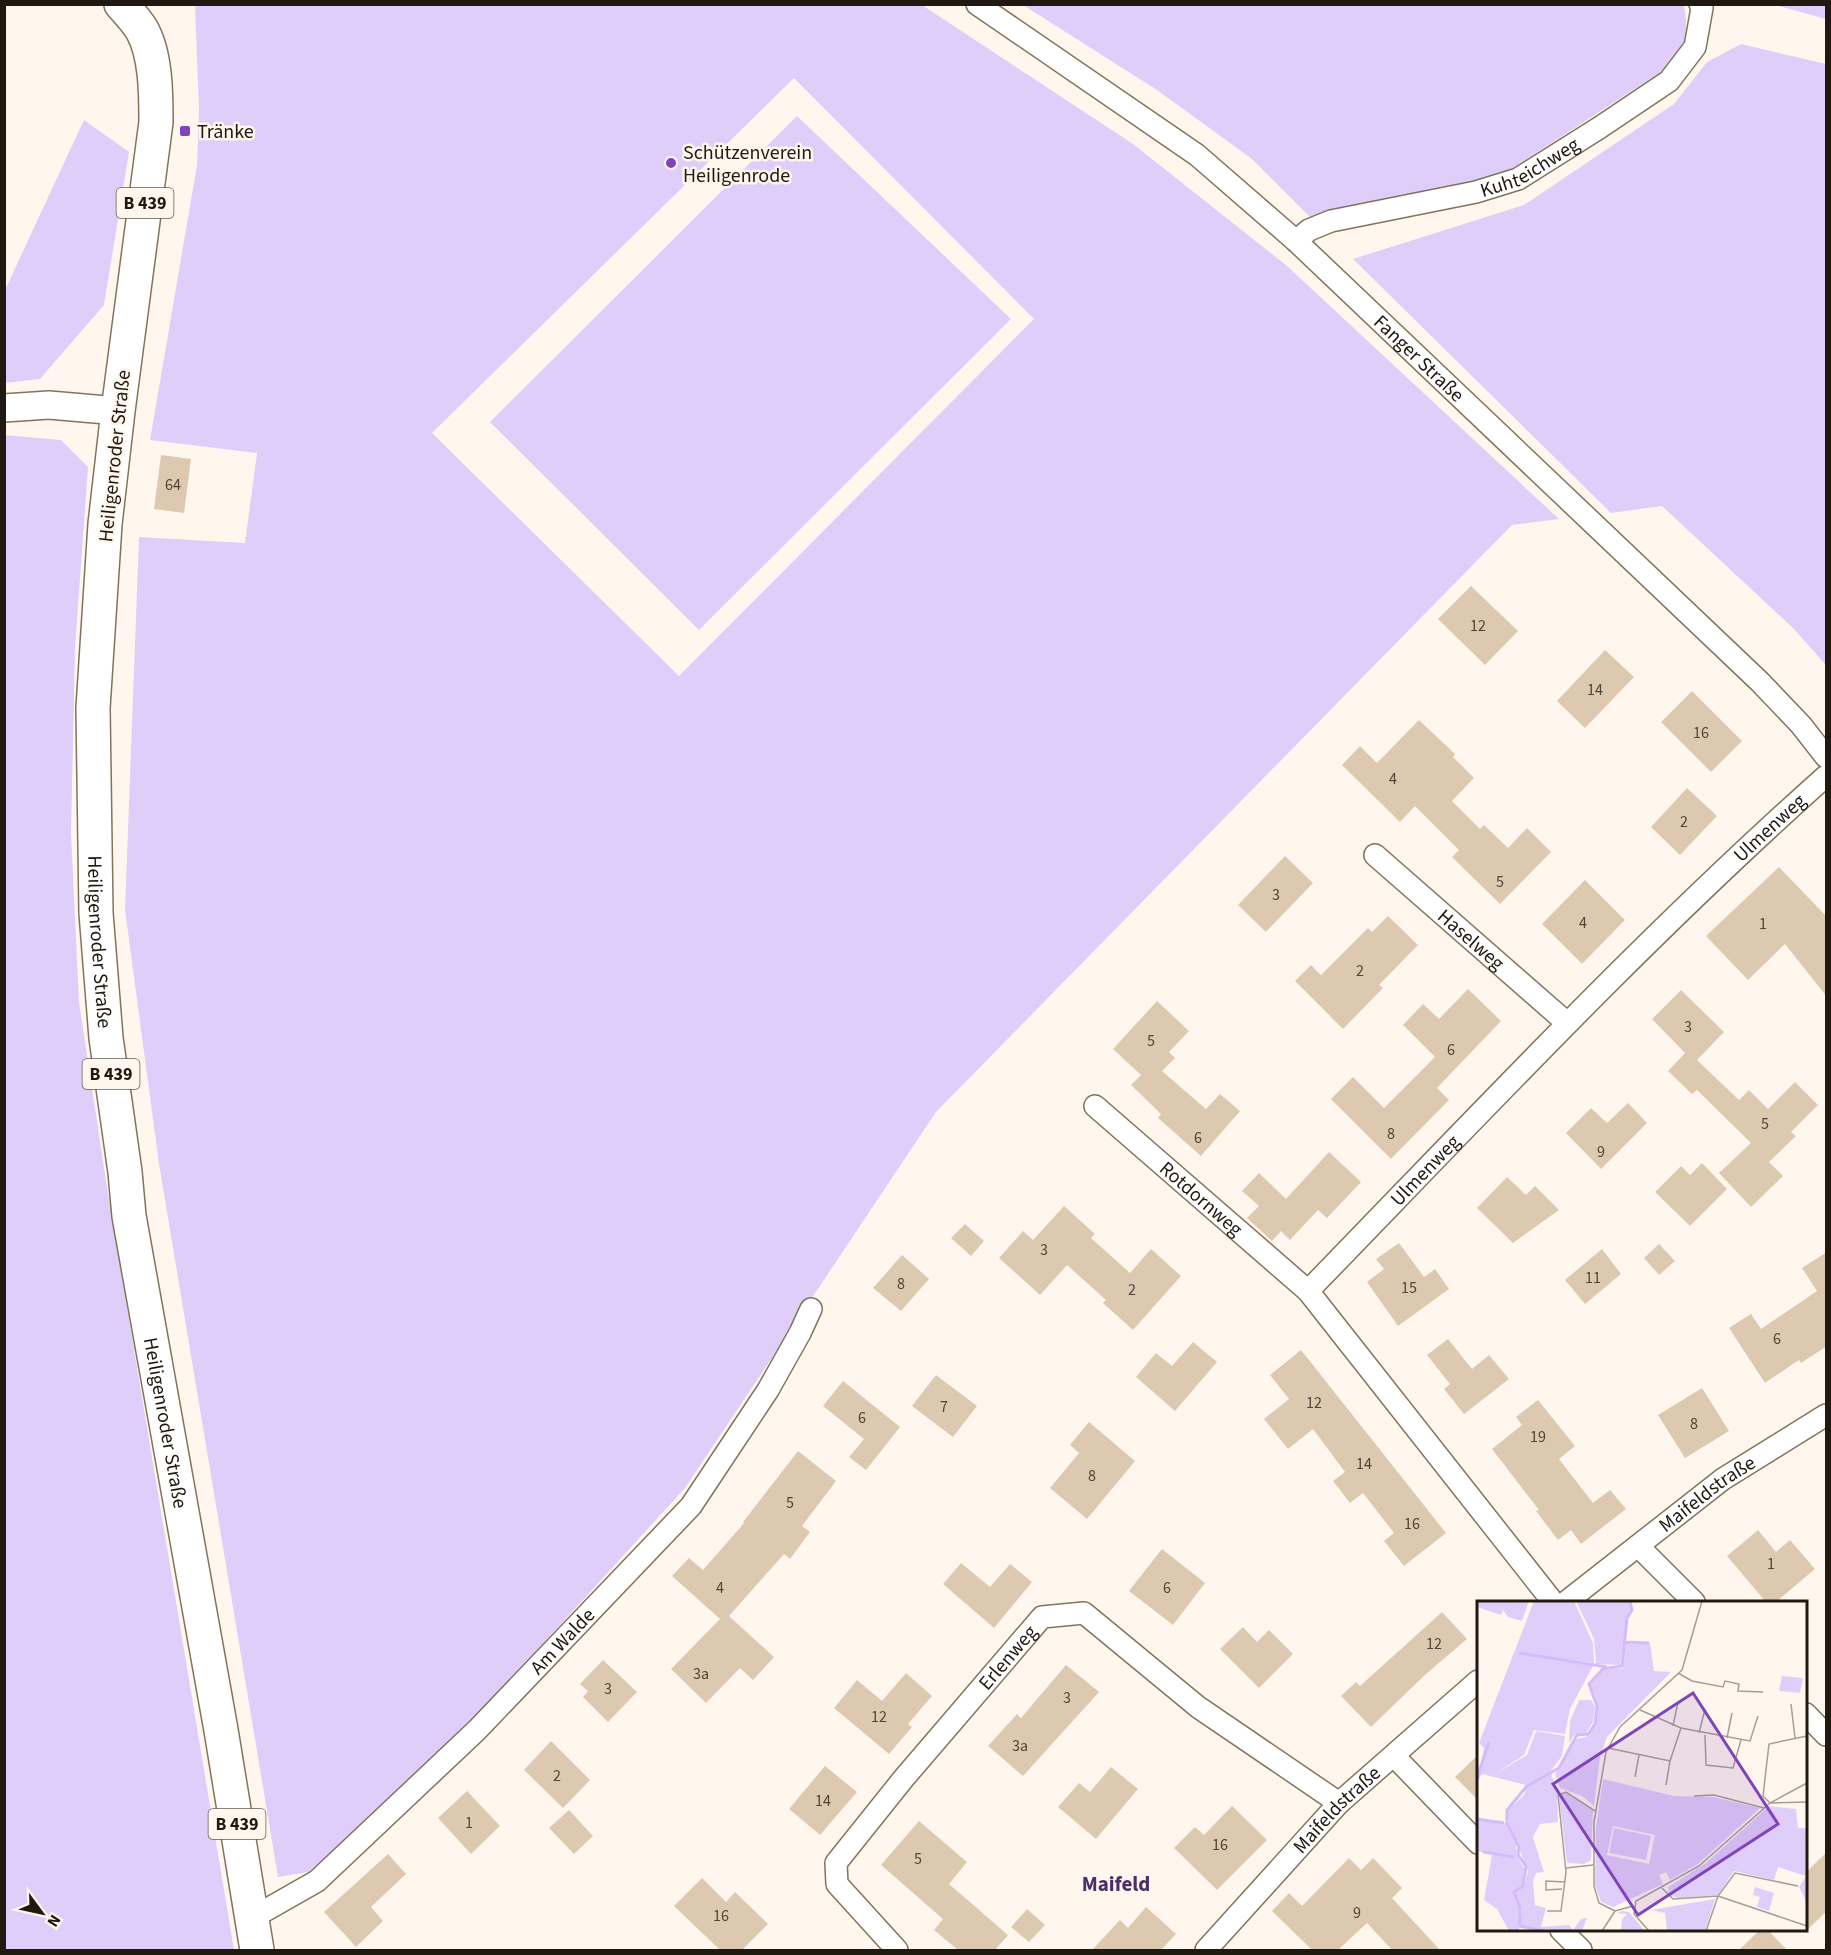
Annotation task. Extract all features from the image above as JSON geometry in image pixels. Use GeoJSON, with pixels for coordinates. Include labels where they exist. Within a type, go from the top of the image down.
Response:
{"type":"FeatureCollection","features":[{"type":"Feature","properties":{"kind":"main road","name":"Heiligenroder Straße"},"geometry":{"type":"LineString","coordinates":[[121,4],[143,31],[157,88],[156,122],[105,524],[93,708],[96,913],[106,1038],[129,1216],[217,1707],[257,1950]]}},
{"type":"Feature","properties":{"kind":"street","name":"Fanger Straße"},"geometry":{"type":"LineString","coordinates":[[976,4],[1197,155],[1296,241],[1760,682],[1801,725],[1827,757]]}},
{"type":"Feature","properties":{"kind":"street","name":"Kuhteichweg"},"geometry":{"type":"LineString","coordinates":[[1296,241],[1309,230],[1331,221],[1476,192],[1518,178],[1669,81],[1695,47],[1701,6]]}},
{"type":"Feature","properties":{"kind":"street"},"geometry":{"type":"LineString","coordinates":[[4,408],[50,405],[118,411]]}},
{"type":"Feature","properties":{"kind":"street","name":"Ulmenweg"},"geometry":{"type":"LineString","coordinates":[[1308,1291],[1568,1023],[1752,842],[1827,776]]}},
{"type":"Feature","properties":{"kind":"street","name":"Haselweg"},"geometry":{"type":"LineString","coordinates":[[1375,855],[1568,1023]]}},
{"type":"Feature","properties":{"kind":"street","name":"Rotdornweg"},"geometry":{"type":"LineString","coordinates":[[1095,1106],[1308,1291]]}},
{"type":"Feature","properties":{"kind":"street"},"geometry":{"type":"LineString","coordinates":[[1308,1291],[1552,1601]]}},
{"type":"Feature","properties":{"kind":"street","name":"Am Walde"},"geometry":{"type":"LineString","coordinates":[[252,1918],[316,1881],[460,1746],[691,1506],[768,1389],[811,1309]]}},
{"type":"Feature","properties":{"kind":"street","name":"Maifeldstraße"},"geometry":{"type":"LineString","coordinates":[[1567,1601],[1723,1479],[1827,1415]]}},
{"type":"Feature","properties":{"kind":"street"},"geometry":{"type":"LineString","coordinates":[[1638,1546],[1693,1601]]}},
{"type":"Feature","properties":{"kind":"street","name":"Erlenweg"},"geometry":{"type":"LineString","coordinates":[[897,1950],[837,1884],[836,1863],[904,1778],[1042,1617],[1084,1613],[1198,1707],[1340,1803]]}},
{"type":"Feature","properties":{"kind":"street","name":"Maifeldstraße"},"geometry":{"type":"LineString","coordinates":[[1206,1950],[1340,1803],[1477,1683]]}},
{"type":"Feature","properties":{"kind":"street"},"geometry":{"type":"LineString","coordinates":[[1807,1715],[1827,1735]]}},
{"type":"Feature","properties":{"kind":"street"},"geometry":{"type":"LineString","coordinates":[[1394,1756],[1477,1841]]}},
{"type":"Feature","properties":{"kind":"street"},"geometry":{"type":"LineString","coordinates":[[1563,1931],[1581,1950]]}},
{"type":"Feature","properties":{"kind":"shaded area"},"geometry":{"type":"Polygon","coordinates":[[[195,4],[922,5],[1133,144],[1286,265],[1559,519],[1512,525],[936,1112],[685,1488],[467,1727],[359,1830],[308,1872],[278,1877],[159,1164],[125,910],[139,537],[245,543],[257,453],[150,440],[197,165],[199,111],[195,4]],[[794,78],[432,433],[679,676],[1034,319],[794,78]]]}},
{"type":"Feature","properties":{"kind":"shaded area"},"geometry":{"type":"Polygon","coordinates":[[[1684,4],[1685,47],[1667,68],[1508,171],[1451,187],[1311,218],[1252,159],[1157,90],[1023,5],[1684,4]]]}},
{"type":"Feature","properties":{"kind":"shaded area"},"geometry":{"type":"Polygon","coordinates":[[[1775,5],[1826,5],[1826,19],[1775,5]]]}},
{"type":"Feature","properties":{"kind":"shaded area"},"geometry":{"type":"Polygon","coordinates":[[[1741,44],[1826,64],[1826,665],[1793,628],[1662,506],[1611,513],[1353,259],[1524,205],[1674,104],[1707,62],[1741,44]]]}},
{"type":"Feature","properties":{"kind":"shaded area"},"geometry":{"type":"Polygon","coordinates":[[[797,116],[1011,319],[699,630],[490,422],[797,116]]]}},
{"type":"Feature","properties":{"kind":"shaded area"},"geometry":{"type":"Polygon","coordinates":[[[84,120],[129,152],[104,305],[40,379],[5,383],[5,290],[84,120]]]}},
{"type":"Feature","properties":{"kind":"shaded area"},"geometry":{"type":"Polygon","coordinates":[[[4,435],[61,440],[88,467],[75,648],[71,833],[79,1002],[106,1181],[234,1950],[5,1950],[4,435]]]}},
{"type":"Feature","properties":{"kind":"building"},"geometry":{"type":"Polygon","coordinates":[[[161,455],[191,459],[184,513],[154,509],[161,455]]]}},
{"type":"Feature","properties":{"kind":"building"},"geometry":{"type":"Polygon","coordinates":[[[1471,586],[1518,631],[1485,665],[1438,619],[1471,586]]]}},
{"type":"Feature","properties":{"kind":"building"},"geometry":{"type":"Polygon","coordinates":[[[1605,650],[1634,677],[1585,728],[1557,701],[1605,650]]]}},
{"type":"Feature","properties":{"kind":"building"},"geometry":{"type":"Polygon","coordinates":[[[1692,691],[1742,741],[1711,772],[1661,722],[1692,691]]]}},
{"type":"Feature","properties":{"kind":"building"},"geometry":{"type":"Polygon","coordinates":[[[1419,720],[1455,754],[1453,757],[1474,778],[1452,801],[1480,829],[1484,825],[1508,848],[1527,828],[1551,852],[1500,904],[1452,857],[1459,850],[1415,806],[1400,822],[1342,765],[1360,746],[1377,763],[1419,720]]]}},
{"type":"Feature","properties":{"kind":"building"},"geometry":{"type":"Polygon","coordinates":[[[1687,788],[1717,816],[1680,855],[1651,827],[1687,788]]]}},
{"type":"Feature","properties":{"kind":"building"},"geometry":{"type":"Polygon","coordinates":[[[1285,856],[1313,883],[1266,932],[1238,905],[1285,856]]]}},
{"type":"Feature","properties":{"kind":"building"},"geometry":{"type":"Polygon","coordinates":[[[1779,867],[1827,917],[1827,997],[1785,944],[1748,980],[1706,936],[1779,867]]]}},
{"type":"Feature","properties":{"kind":"building"},"geometry":{"type":"Polygon","coordinates":[[[1585,880],[1625,920],[1582,964],[1542,924],[1585,880]]]}},
{"type":"Feature","properties":{"kind":"building"},"geometry":{"type":"Polygon","coordinates":[[[1388,916],[1418,945],[1379,985],[1383,988],[1343,1029],[1295,981],[1311,965],[1321,975],[1368,928],[1372,932],[1388,916]]]}},
{"type":"Feature","properties":{"kind":"building"},"geometry":{"type":"Polygon","coordinates":[[[1468,989],[1501,1021],[1437,1088],[1449,1100],[1391,1159],[1331,1099],[1353,1077],[1384,1108],[1435,1057],[1403,1025],[1423,1004],[1439,1019],[1468,989]]]}},
{"type":"Feature","properties":{"kind":"building"},"geometry":{"type":"Polygon","coordinates":[[[1681,990],[1724,1032],[1697,1060],[1739,1100],[1749,1090],[1768,1109],[1795,1082],[1818,1105],[1791,1132],[1796,1136],[1769,1162],[1783,1176],[1751,1207],[1719,1173],[1751,1143],[1697,1090],[1692,1094],[1668,1071],[1685,1053],[1652,1019],[1681,990]]]}},
{"type":"Feature","properties":{"kind":"building"},"geometry":{"type":"Polygon","coordinates":[[[1157,1001],[1189,1031],[1169,1052],[1175,1058],[1162,1071],[1206,1109],[1220,1094],[1240,1111],[1201,1156],[1158,1118],[1161,1114],[1131,1085],[1141,1075],[1113,1049],[1157,1001]]]}},
{"type":"Feature","properties":{"kind":"building"},"geometry":{"type":"Polygon","coordinates":[[[1628,1103],[1647,1123],[1601,1169],[1566,1133],[1591,1108],[1607,1123],[1628,1103]]]}},
{"type":"Feature","properties":{"kind":"building"},"geometry":{"type":"Polygon","coordinates":[[[1329,1152],[1361,1182],[1327,1218],[1318,1210],[1290,1240],[1281,1231],[1272,1241],[1247,1218],[1259,1206],[1242,1191],[1259,1173],[1286,1199],[1329,1152]]]}},
{"type":"Feature","properties":{"kind":"building"},"geometry":{"type":"Polygon","coordinates":[[[1702,1163],[1727,1189],[1690,1226],[1655,1192],[1681,1166],[1690,1175],[1702,1163]]]}},
{"type":"Feature","properties":{"kind":"building"},"geometry":{"type":"Polygon","coordinates":[[[1507,1177],[1526,1195],[1535,1186],[1559,1210],[1513,1243],[1477,1208],[1507,1177]]]}},
{"type":"Feature","properties":{"kind":"building"},"geometry":{"type":"Polygon","coordinates":[[[1064,1206],[1095,1234],[1091,1238],[1130,1273],[1151,1249],[1181,1276],[1133,1330],[1103,1303],[1106,1300],[1067,1265],[1040,1295],[999,1258],[1023,1231],[1033,1240],[1064,1206]]]}},
{"type":"Feature","properties":{"kind":"building"},"geometry":{"type":"Polygon","coordinates":[[[965,1224],[984,1241],[971,1256],[951,1238],[965,1224]]]}},
{"type":"Feature","properties":{"kind":"building"},"geometry":{"type":"Polygon","coordinates":[[[1399,1243],[1424,1277],[1435,1269],[1449,1289],[1398,1326],[1367,1282],[1384,1269],[1376,1259],[1399,1243]]]}},
{"type":"Feature","properties":{"kind":"building"},"geometry":{"type":"Polygon","coordinates":[[[1659,1244],[1675,1261],[1659,1275],[1644,1258],[1659,1244]]]}},
{"type":"Feature","properties":{"kind":"building"},"geometry":{"type":"Polygon","coordinates":[[[1602,1249],[1621,1274],[1585,1304],[1565,1280],[1602,1249]]]}},
{"type":"Feature","properties":{"kind":"building"},"geometry":{"type":"Polygon","coordinates":[[[1827,1252],[1827,1346],[1801,1363],[1799,1360],[1765,1383],[1729,1328],[1751,1314],[1761,1329],[1817,1291],[1802,1268],[1827,1252]]]}},
{"type":"Feature","properties":{"kind":"building"},"geometry":{"type":"Polygon","coordinates":[[[902,1255],[929,1279],[901,1311],[873,1288],[902,1255]]]}},
{"type":"Feature","properties":{"kind":"building"},"geometry":{"type":"Polygon","coordinates":[[[1448,1339],[1472,1369],[1489,1355],[1509,1379],[1464,1414],[1444,1389],[1450,1384],[1427,1355],[1448,1339]]]}},
{"type":"Feature","properties":{"kind":"building"},"geometry":{"type":"Polygon","coordinates":[[[1193,1342],[1217,1362],[1175,1411],[1136,1377],[1156,1353],[1172,1366],[1193,1342]]]}},
{"type":"Feature","properties":{"kind":"building"},"geometry":{"type":"Polygon","coordinates":[[[1301,1350],[1446,1533],[1404,1566],[1384,1541],[1394,1533],[1363,1493],[1350,1503],[1333,1481],[1345,1472],[1313,1429],[1288,1449],[1264,1419],[1289,1399],[1270,1375],[1301,1350]]]}},
{"type":"Feature","properties":{"kind":"building"},"geometry":{"type":"Polygon","coordinates":[[[936,1375],[977,1406],[953,1437],[912,1406],[936,1375]]]}},
{"type":"Feature","properties":{"kind":"building"},"geometry":{"type":"Polygon","coordinates":[[[843,1381],[900,1427],[866,1470],[849,1457],[864,1439],[823,1406],[843,1381]]]}},
{"type":"Feature","properties":{"kind":"building"},"geometry":{"type":"Polygon","coordinates":[[[1702,1388],[1729,1431],[1685,1458],[1658,1415],[1702,1388]]]}},
{"type":"Feature","properties":{"kind":"building"},"geometry":{"type":"Polygon","coordinates":[[[1538,1400],[1575,1446],[1559,1459],[1593,1503],[1610,1490],[1626,1509],[1581,1544],[1571,1530],[1558,1540],[1536,1511],[1539,1510],[1492,1449],[1522,1425],[1516,1417],[1538,1400]]]}},
{"type":"Feature","properties":{"kind":"building"},"geometry":{"type":"Polygon","coordinates":[[[1089,1422],[1135,1461],[1087,1519],[1050,1488],[1079,1453],[1070,1445],[1089,1422]]]}},
{"type":"Feature","properties":{"kind":"building"},"geometry":{"type":"Polygon","coordinates":[[[798,1451],[836,1481],[802,1526],[810,1532],[790,1559],[784,1554],[729,1616],[774,1657],[753,1680],[740,1668],[706,1703],[671,1669],[720,1619],[672,1576],[689,1558],[703,1570],[744,1523],[798,1451]]]}},
{"type":"Feature","properties":{"kind":"building"},"geometry":{"type":"Polygon","coordinates":[[[1758,1530],[1776,1552],[1790,1540],[1815,1569],[1777,1601],[1765,1601],[1727,1556],[1758,1530]]]}},
{"type":"Feature","properties":{"kind":"building"},"geometry":{"type":"Polygon","coordinates":[[[1162,1549],[1205,1583],[1173,1625],[1129,1591],[1162,1549]]]}},
{"type":"Feature","properties":{"kind":"building"},"geometry":{"type":"Polygon","coordinates":[[[961,1563],[990,1587],[1010,1564],[1032,1582],[994,1628],[943,1584],[961,1563]]]}},
{"type":"Feature","properties":{"kind":"building"},"geometry":{"type":"Polygon","coordinates":[[[1442,1612],[1467,1639],[1426,1674],[1371,1727],[1341,1696],[1356,1682],[1360,1686],[1442,1612]]]}},
{"type":"Feature","properties":{"kind":"building"},"geometry":{"type":"Polygon","coordinates":[[[1243,1627],[1257,1642],[1269,1630],[1293,1654],[1259,1688],[1220,1649],[1243,1627]]]}},
{"type":"Feature","properties":{"kind":"building"},"geometry":{"type":"Polygon","coordinates":[[[603,1660],[637,1692],[608,1722],[583,1697],[588,1691],[580,1684],[603,1660]]]}},
{"type":"Feature","properties":{"kind":"building"},"geometry":{"type":"Polygon","coordinates":[[[1066,1665],[1099,1692],[1023,1776],[988,1746],[1017,1714],[1021,1718],[1066,1665]]]}},
{"type":"Feature","properties":{"kind":"building"},"geometry":{"type":"Polygon","coordinates":[[[906,1673],[932,1696],[908,1724],[912,1727],[889,1754],[834,1708],[857,1680],[882,1701],[906,1673]]]}},
{"type":"Feature","properties":{"kind":"building"},"geometry":{"type":"Polygon","coordinates":[[[551,1741],[590,1780],[563,1808],[524,1770],[551,1741]]]}},
{"type":"Feature","properties":{"kind":"building"},"geometry":{"type":"Polygon","coordinates":[[[1477,1756],[1477,1799],[1455,1777],[1477,1756]]]}},
{"type":"Feature","properties":{"kind":"building"},"geometry":{"type":"Polygon","coordinates":[[[825,1766],[857,1792],[820,1835],[789,1809],[825,1766]]]}},
{"type":"Feature","properties":{"kind":"building"},"geometry":{"type":"Polygon","coordinates":[[[1111,1767],[1138,1789],[1096,1839],[1058,1807],[1079,1783],[1090,1792],[1111,1767]]]}},
{"type":"Feature","properties":{"kind":"building"},"geometry":{"type":"Polygon","coordinates":[[[467,1791],[500,1826],[471,1854],[438,1818],[467,1791]]]}},
{"type":"Feature","properties":{"kind":"building"},"geometry":{"type":"Polygon","coordinates":[[[1232,1806],[1267,1840],[1217,1890],[1174,1848],[1195,1827],[1204,1835],[1232,1806]]]}},
{"type":"Feature","properties":{"kind":"building"},"geometry":{"type":"Polygon","coordinates":[[[569,1810],[593,1836],[574,1854],[549,1828],[569,1810]]]}},
{"type":"Feature","properties":{"kind":"building"},"geometry":{"type":"Polygon","coordinates":[[[919,1821],[967,1862],[949,1884],[1008,1935],[995,1950],[958,1950],[934,1930],[943,1919],[881,1865],[919,1821]]]}},
{"type":"Feature","properties":{"kind":"building"},"geometry":{"type":"Polygon","coordinates":[[[1827,1852],[1827,1911],[1807,1930],[1807,1871],[1827,1852]]]}},
{"type":"Feature","properties":{"kind":"building"},"geometry":{"type":"Polygon","coordinates":[[[388,1854],[406,1874],[371,1907],[383,1921],[356,1947],[324,1912],[388,1854]]]}},
{"type":"Feature","properties":{"kind":"building"},"geometry":{"type":"Polygon","coordinates":[[[1349,1858],[1361,1870],[1373,1858],[1402,1888],[1392,1898],[1440,1950],[1392,1950],[1367,1923],[1338,1950],[1312,1950],[1272,1911],[1289,1893],[1302,1906],[1349,1858]]]}},
{"type":"Feature","properties":{"kind":"building"},"geometry":{"type":"Polygon","coordinates":[[[702,1878],[726,1902],[735,1892],[768,1924],[742,1950],[720,1950],[674,1906],[702,1878]]]}},
{"type":"Feature","properties":{"kind":"building"},"geometry":{"type":"Polygon","coordinates":[[[1146,1907],[1176,1934],[1161,1950],[1092,1950],[1120,1920],[1128,1928],[1146,1907]]]}},
{"type":"Feature","properties":{"kind":"building"},"geometry":{"type":"Polygon","coordinates":[[[1027,1909],[1045,1925],[1029,1942],[1011,1927],[1027,1909]]]}},
{"type":"Feature","properties":{"kind":"building"},"geometry":{"type":"Polygon","coordinates":[[[1759,1931],[1769,1931],[1787,1950],[1739,1950],[1759,1931]]]}},
{"type":"Feature","properties":{"kind":"place","name":"Tränke"},"geometry":{"type":"Point","coordinates":[185,131]}},
{"type":"Feature","properties":{"kind":"place","name":"Schützenverein Heiligenrode"},"geometry":{"type":"Point","coordinates":[671,163]}},
{"type":"Feature","properties":{"kind":"district","name":"Maifeld"},"geometry":{"type":"Point","coordinates":[1116,1884]}}]}
